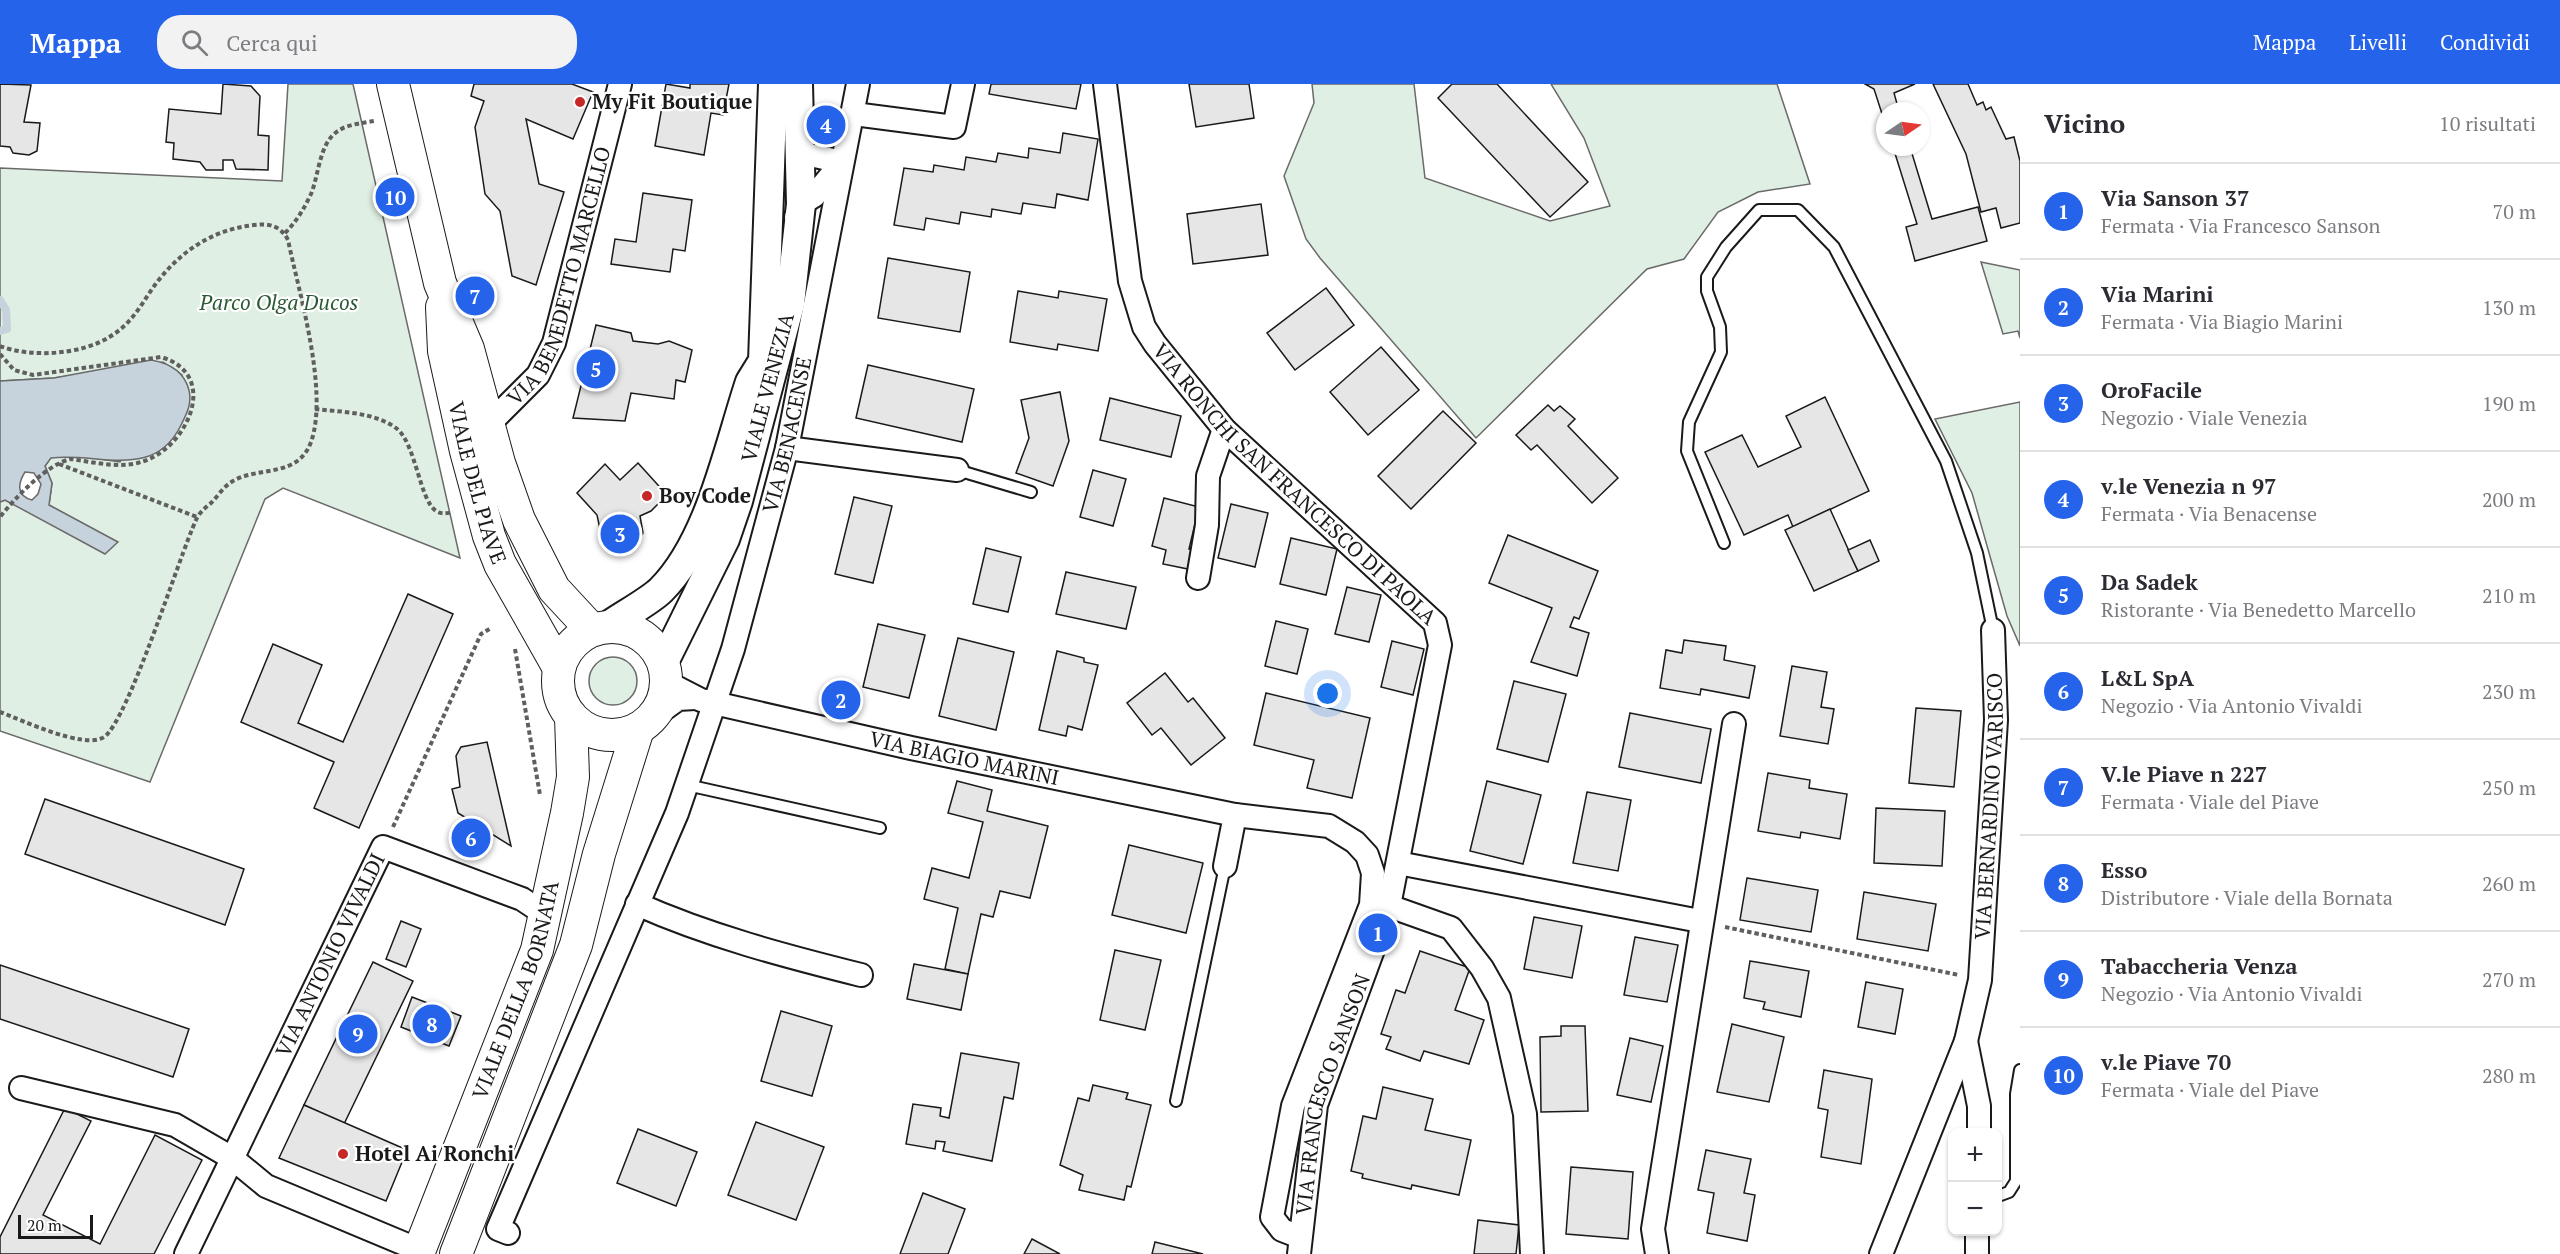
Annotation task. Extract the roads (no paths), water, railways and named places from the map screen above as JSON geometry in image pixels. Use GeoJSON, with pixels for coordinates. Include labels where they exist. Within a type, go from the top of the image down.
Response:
{"type":"FeatureCollection","features":[{"type":"Feature","properties":{"kind":"main road","name":"VIALE DEL PIAVE"},"geometry":{"type":"LineString","coordinates":[[393,84],[440,283],[468,349],[499,463],[529,543],[554,589],[600,628]]}},
{"type":"Feature","properties":{"kind":"main road","name":"VIALE DEL PIAVE"},"geometry":{"type":"LineString","coordinates":[[440,283],[444,351],[476,494],[500,564],[559,668]]}},
{"type":"Feature","properties":{"kind":"main road"},"geometry":{"type":"LineString","coordinates":[[600,628],[626,628],[642,635],[654,647],[665,673],[663,701],[646,723],[621,735],[602,735],[584,728],[571,717],[562,702],[558,686],[559,668],[566,652],[577,639],[600,628]]}},
{"type":"Feature","properties":{"kind":"main road","name":"VIALE DELLA BORNATA"},"geometry":{"type":"LineString","coordinates":[[419,1252],[537,950],[559,858],[573,777],[571,717]]}},
{"type":"Feature","properties":{"kind":"main road","name":"VIALE DELLA BORNATA"},"geometry":{"type":"LineString","coordinates":[[456,1254],[576,945],[599,854],[646,723]]}},
{"type":"Feature","properties":{"kind":"street","name":"VIA BENEDETTO MARCELLO"},"geometry":{"type":"LineString","coordinates":[[465,451],[488,423],[538,375],[554,343],[620,84]]}},
{"type":"Feature","properties":{"kind":"street","name":"VIALE VENEZIA"},"geometry":{"type":"LineString","coordinates":[[763,361],[773,84]]}},
{"type":"Feature","properties":{"kind":"street","name":"VIALE VENEZIA"},"geometry":{"type":"LineString","coordinates":[[665,673],[725,539],[738,501],[790,304],[801,204],[798,84]]}},
{"type":"Feature","properties":{"kind":"street","name":"VIA BENACENSE"},"geometry":{"type":"LineString","coordinates":[[705,700],[734,649],[787,448],[807,355],[858,84]]}},
{"type":"Feature","properties":{"kind":"street"},"geometry":{"type":"LineString","coordinates":[[854,114],[954,127],[963,84]]}},
{"type":"Feature","properties":{"kind":"street","name":"VIA RONCHI SAN FRANCESCO DI PAOLA"},"geometry":{"type":"LineString","coordinates":[[1105,84],[1130,281],[1144,327],[1161,352],[1224,429],[1436,624],[1440,645],[1389,906]]}},
{"type":"Feature","properties":{"kind":"street"},"geometry":{"type":"LineString","coordinates":[[801,157],[815,156],[842,162]]}},
{"type":"Feature","properties":{"kind":"street","name":"VIA BENACENSE"},"geometry":{"type":"LineString","coordinates":[[801,204],[814,196],[842,162]]}},
{"type":"Feature","properties":{"kind":"street","name":"VIALE VENEZIA"},"geometry":{"type":"LineString","coordinates":[[600,628],[659,592],[679,569],[698,539],[750,382],[763,361],[787,244],[801,204]]}},
{"type":"Feature","properties":{"kind":"street"},"geometry":{"type":"LineString","coordinates":[[1198,578],[1207,525],[1208,476],[1224,429]]}},
{"type":"Feature","properties":{"kind":"street","name":"VIALE VENEZIA"},"geometry":{"type":"LineString","coordinates":[[787,448],[957,470]]}},
{"type":"Feature","properties":{"kind":"street","name":"VIA BERNARDINO VARISCO"},"geometry":{"type":"LineString","coordinates":[[1881,1254],[1966,1041],[1980,980],[1996,720],[1993,630]]}},
{"type":"Feature","properties":{"kind":"street"},"geometry":{"type":"LineString","coordinates":[[665,673],[705,700]]}},
{"type":"Feature","properties":{"kind":"street"},"geometry":{"type":"LineString","coordinates":[[646,723],[678,699],[705,700]]}},
{"type":"Feature","properties":{"kind":"street"},"geometry":{"type":"LineString","coordinates":[[508,1233],[498,1229],[687,784],[705,700]]}},
{"type":"Feature","properties":{"kind":"street","name":"VIA BIAGIO MARINI"},"geometry":{"type":"LineString","coordinates":[[705,700],[911,748],[1235,815],[1329,826],[1355,842],[1367,855],[1373,873],[1371,905],[1293,1106],[1272,1217],[1299,1246]]}},
{"type":"Feature","properties":{"kind":"street"},"geometry":{"type":"LineString","coordinates":[[1657,1254],[1653,1229],[1700,921],[1734,724]]}},
{"type":"Feature","properties":{"kind":"street"},"geometry":{"type":"LineString","coordinates":[[1225,866],[1235,815]]}},
{"type":"Feature","properties":{"kind":"street","name":"VIA ANTONIO VIVALDI"},"geometry":{"type":"LineString","coordinates":[[186,1254],[383,847],[522,899],[546,915]]}},
{"type":"Feature","properties":{"kind":"street"},"geometry":{"type":"LineString","coordinates":[[1398,863],[1700,921]]}},
{"type":"Feature","properties":{"kind":"street"},"geometry":{"type":"LineString","coordinates":[[637,904],[672,919],[777,954],[861,975]]}},
{"type":"Feature","properties":{"kind":"street"},"geometry":{"type":"LineString","coordinates":[[1389,906],[1451,928],[1482,968],[1499,998],[1525,1114],[1532,1254]]}},
{"type":"Feature","properties":{"kind":"street","name":"VIA FRANCESCO SANSON"},"geometry":{"type":"LineString","coordinates":[[1299,1246],[1316,1105],[1389,906]]}},
{"type":"Feature","properties":{"kind":"street","name":"VIA BERNARDINO VARISCO"},"geometry":{"type":"LineString","coordinates":[[1966,1041],[1979,1106],[1979,1128]]}},
{"type":"Feature","properties":{"kind":"street"},"geometry":{"type":"LineString","coordinates":[[21,1088],[175,1125],[232,1158],[266,1186],[419,1252]]}},
{"type":"Feature","properties":{"kind":"street"},"geometry":{"type":"LineString","coordinates":[[1977,1236],[1977,1254]]}},
{"type":"Feature","properties":{"kind":"lane"},"geometry":{"type":"LineString","coordinates":[[1724,543],[1687,451],[1689,422],[1721,352],[1720,327],[1707,291],[1707,277],[1726,247],[1759,210],[1798,210],[1833,248],[1946,461],[1977,553],[1993,630]]}},
{"type":"Feature","properties":{"kind":"lane"},"geometry":{"type":"LineString","coordinates":[[957,470],[1032,492]]}},
{"type":"Feature","properties":{"kind":"lane"},"geometry":{"type":"LineString","coordinates":[[687,784],[880,828]]}},
{"type":"Feature","properties":{"kind":"lane"},"geometry":{"type":"LineString","coordinates":[[1176,1101],[1225,866]]}},
{"type":"Feature","properties":{"kind":"lane"},"geometry":{"type":"LineString","coordinates":[[2002,1195],[2009,1192],[2016,1181],[2016,1094],[2020,1070]]}},
{"type":"Feature","properties":{"kind":"waterway"},"geometry":{"type":"LineString","coordinates":[[0,300],[6,310],[7,329],[0,331]]}},
{"type":"Feature","properties":{"kind":"place","name":"My Fit Boutique"},"geometry":{"type":"Point","coordinates":[580,102]}},
{"type":"Feature","properties":{"kind":"place","name":"v.le Venezia n 97"},"geometry":{"type":"Point","coordinates":[826,125]}},
{"type":"Feature","properties":{"kind":"place","name":"v.le Piave 70"},"geometry":{"type":"Point","coordinates":[395,197]}},
{"type":"Feature","properties":{"kind":"place","name":"V.le Piave n 227"},"geometry":{"type":"Point","coordinates":[475,296]}},
{"type":"Feature","properties":{"kind":"place","name":"Da Sadek"},"geometry":{"type":"Point","coordinates":[596,369]}},
{"type":"Feature","properties":{"kind":"place","name":"Boy Code"},"geometry":{"type":"Point","coordinates":[647,496]}},
{"type":"Feature","properties":{"kind":"place","name":"OroFacile"},"geometry":{"type":"Point","coordinates":[620,534]}},
{"type":"Feature","properties":{"kind":"place","name":"Via Marini"},"geometry":{"type":"Point","coordinates":[841,700]}},
{"type":"Feature","properties":{"kind":"place","name":"L&L SpA"},"geometry":{"type":"Point","coordinates":[471,838]}},
{"type":"Feature","properties":{"kind":"place","name":"Via Sanson 37"},"geometry":{"type":"Point","coordinates":[1378,933]}},
{"type":"Feature","properties":{"kind":"place","name":"Esso"},"geometry":{"type":"Point","coordinates":[432,1024]}},
{"type":"Feature","properties":{"kind":"place","name":"Tabaccheria Venza"},"geometry":{"type":"Point","coordinates":[358,1034]}},
{"type":"Feature","properties":{"kind":"place","name":"Hotel Ai Ronchi"},"geometry":{"type":"Point","coordinates":[343,1154]}},
{"type":"Feature","properties":{"kind":"park label","name":"Parco Olga Ducos"},"geometry":{"type":"Point","coordinates":[279,303]}}]}
